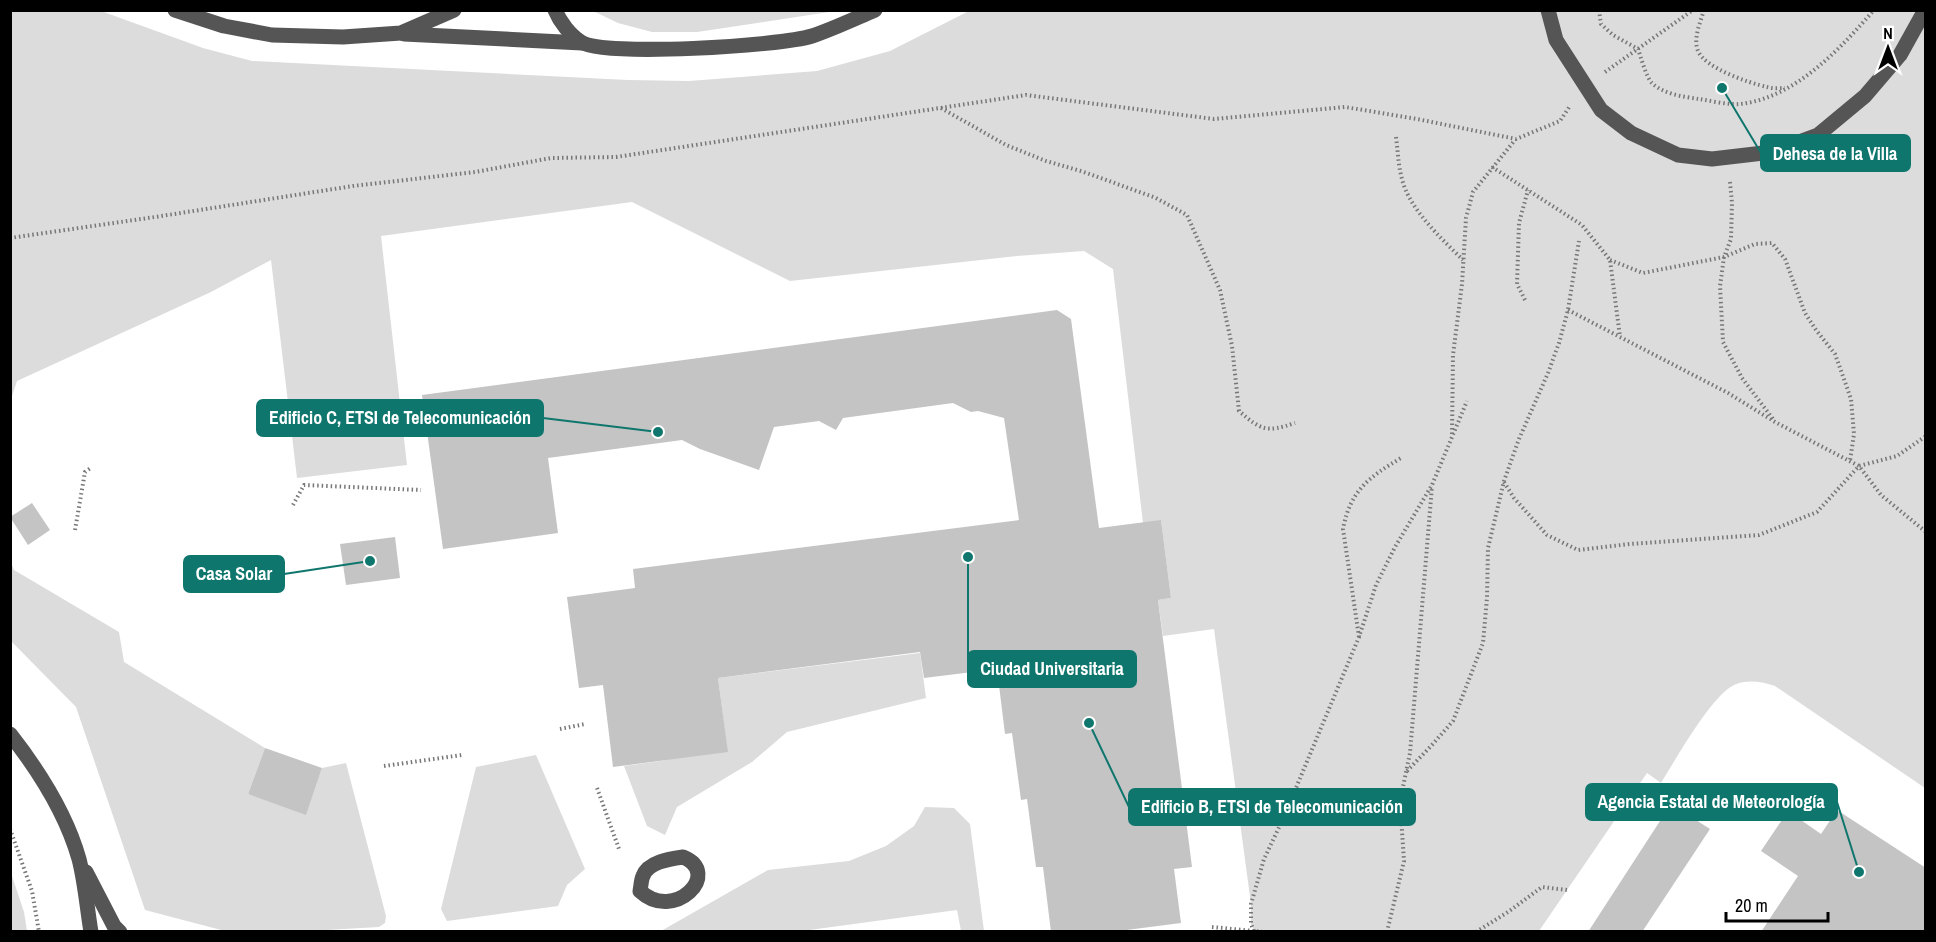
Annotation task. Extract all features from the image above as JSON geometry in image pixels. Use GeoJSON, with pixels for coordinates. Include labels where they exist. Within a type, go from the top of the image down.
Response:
{"type":"FeatureCollection","features":[{"type":"Feature","properties":{"kind":"street"},"geometry":{"type":"LineString","coordinates":[[175,10],[224,26],[272,35],[343,37],[401,33],[582,43],[611,49],[713,49],[810,37],[875,10]]}},
{"type":"Feature","properties":{"kind":"street"},"geometry":{"type":"LineString","coordinates":[[401,33],[454,10]]}},
{"type":"Feature","properties":{"kind":"street"},"geometry":{"type":"LineString","coordinates":[[555,10],[560,21],[582,43]]}},
{"type":"Feature","properties":{"kind":"street"},"geometry":{"type":"LineString","coordinates":[[1548,10],[1556,40],[1601,110],[1630,133],[1678,155],[1712,159],[1772,152],[1818,135],[1865,96],[1900,55],[1925,10]]}},
{"type":"Feature","properties":{"kind":"street"},"geometry":{"type":"LineString","coordinates":[[10,734],[48,789],[79,859],[114,926],[120,932]]}},
{"type":"Feature","properties":{"kind":"street"},"geometry":{"type":"LineString","coordinates":[[79,859],[91,932]]}},
{"type":"Feature","properties":{"kind":"path"},"geometry":{"type":"LineString","coordinates":[[1599,10],[1601,24],[1613,35],[1638,49],[1650,82],[1665,92],[1690,98],[1740,104],[1772,96],[1811,73],[1839,50],[1874,10]]}},
{"type":"Feature","properties":{"kind":"path"},"geometry":{"type":"LineString","coordinates":[[1452,438],[1453,355],[1466,218],[1473,192],[1516,139],[1560,121],[1584,86],[1694,10]]}},
{"type":"Feature","properties":{"kind":"path"},"geometry":{"type":"LineString","coordinates":[[1704,10],[1696,37],[1697,50],[1704,62],[1758,85],[1769,88],[1786,87]]}},
{"type":"Feature","properties":{"kind":"path"},"geometry":{"type":"LineString","coordinates":[[10,238],[155,218],[353,186],[474,172],[551,158],[616,157],[1026,95],[1214,119],[1345,107],[1516,139]]}},
{"type":"Feature","properties":{"kind":"path"},"geometry":{"type":"LineString","coordinates":[[940,108],[1006,145],[1156,198],[1187,215],[1220,290],[1232,346],[1239,411],[1257,426],[1277,429],[1295,423]]}},
{"type":"Feature","properties":{"kind":"path"},"geometry":{"type":"LineString","coordinates":[[1396,137],[1402,181],[1418,212],[1463,260]]}},
{"type":"Feature","properties":{"kind":"path"},"geometry":{"type":"LineString","coordinates":[[1727,158],[1732,203],[1731,239],[1724,257],[1720,286],[1723,342],[1742,378],[1775,422]]}},
{"type":"Feature","properties":{"kind":"path"},"geometry":{"type":"LineString","coordinates":[[1492,167],[1582,225],[1610,260],[1642,273],[1724,257],[1755,244],[1772,243],[1785,259],[1805,313],[1835,354],[1851,399],[1854,434],[1850,461]]}},
{"type":"Feature","properties":{"kind":"path"},"geometry":{"type":"LineString","coordinates":[[1525,300],[1517,284],[1519,223],[1528,190]]}},
{"type":"Feature","properties":{"kind":"path"},"geometry":{"type":"LineString","coordinates":[[1407,771],[1453,721],[1483,643],[1488,548],[1504,481],[1519,439],[1548,373],[1568,310],[1579,241]]}},
{"type":"Feature","properties":{"kind":"path"},"geometry":{"type":"LineString","coordinates":[[1610,260],[1620,337]]}},
{"type":"Feature","properties":{"kind":"path"},"geometry":{"type":"LineString","coordinates":[[1568,310],[1728,393],[1775,422],[1859,466],[1881,495],[1926,532]]}},
{"type":"Feature","properties":{"kind":"path"},"geometry":{"type":"LineString","coordinates":[[1254,930],[1251,924],[1251,904],[1264,859],[1359,637],[1376,585],[1395,547],[1432,485],[1467,401]]}},
{"type":"Feature","properties":{"kind":"path"},"geometry":{"type":"LineString","coordinates":[[1504,481],[1514,498],[1547,535],[1578,549],[1759,536],[1817,512],[1859,466],[1898,456],[1926,436]]}},
{"type":"Feature","properties":{"kind":"path"},"geometry":{"type":"LineString","coordinates":[[1359,637],[1343,529],[1346,513],[1353,498],[1365,483],[1401,458]]}},
{"type":"Feature","properties":{"kind":"path"},"geometry":{"type":"LineString","coordinates":[[75,530],[85,472],[92,467]]}},
{"type":"Feature","properties":{"kind":"path"},"geometry":{"type":"LineString","coordinates":[[293,505],[304,485],[421,490]]}},
{"type":"Feature","properties":{"kind":"path"},"geometry":{"type":"LineString","coordinates":[[1387,932],[1404,861],[1400,801],[1410,753],[1432,485]]}},
{"type":"Feature","properties":{"kind":"path"},"geometry":{"type":"LineString","coordinates":[[560,729],[585,724]]}},
{"type":"Feature","properties":{"kind":"path"},"geometry":{"type":"LineString","coordinates":[[384,766],[462,756]]}},
{"type":"Feature","properties":{"kind":"path"},"geometry":{"type":"LineString","coordinates":[[597,788],[619,849]]}},
{"type":"Feature","properties":{"kind":"path"},"geometry":{"type":"LineString","coordinates":[[10,829],[32,891],[39,932]]}},
{"type":"Feature","properties":{"kind":"path"},"geometry":{"type":"LineString","coordinates":[[1476,932],[1542,887],[1567,890]]}},
{"type":"Feature","properties":{"kind":"path"},"geometry":{"type":"LineString","coordinates":[[1212,927],[1264,932]]}},
{"type":"Feature","properties":{"kind":"shaded area"},"geometry":{"type":"Polygon","coordinates":[[[11,11],[101,11],[203,48],[252,61],[689,81],[817,71],[890,51],[969,11],[1925,11],[1925,788],[1775,686],[1755,682],[1739,683],[1725,691],[1715,702],[1661,783],[1647,773],[1539,931],[1252,931],[1254,930],[1251,924],[1251,904],[1214,629],[1163,636],[1158,600],[1171,598],[1161,521],[1143,523],[1113,269],[1084,251],[1017,256],[790,281],[632,202],[381,236],[407,465],[297,478],[271,260],[211,292],[17,381],[11,399],[11,11]]]}},
{"type":"Feature","properties":{"kind":"shaded area"},"geometry":{"type":"Polygon","coordinates":[[[593,11],[836,11],[697,32],[652,32],[618,23],[593,11]]]}},
{"type":"Feature","properties":{"kind":"shaded area"},"geometry":{"type":"Polygon","coordinates":[[[10,561],[14,570],[119,632],[124,662],[265,748],[248,794],[306,814],[322,768],[346,763],[386,916],[385,923],[379,927],[309,931],[225,931],[145,910],[76,707],[11,641],[10,561]]]}},
{"type":"Feature","properties":{"kind":"shaded area"},"geometry":{"type":"Polygon","coordinates":[[[920,653],[926,698],[787,732],[752,762],[677,807],[665,835],[647,826],[624,766],[727,747],[718,678],[920,653]]]}},
{"type":"Feature","properties":{"kind":"shaded area"},"geometry":{"type":"Polygon","coordinates":[[[536,755],[585,869],[567,885],[558,906],[447,921],[441,909],[476,767],[536,755]]]}},
{"type":"Feature","properties":{"kind":"shaded area"},"geometry":{"type":"Polygon","coordinates":[[[925,807],[954,808],[970,824],[984,931],[961,931],[957,910],[802,931],[661,931],[768,870],[849,861],[886,846],[914,826],[925,807]]]}},
{"type":"Feature","properties":{"kind":"shaded area"},"geometry":{"type":"Polygon","coordinates":[[[10,870],[24,912],[27,931],[11,931],[10,870]]]}},
{"type":"Feature","properties":{"kind":"building"},"geometry":{"type":"Polygon","coordinates":[[[1057,310],[1071,319],[1099,528],[1161,520],[1171,598],[1158,600],[1192,867],[1174,869],[1181,923],[1111,932],[1051,932],[1043,867],[1036,867],[1027,799],[1021,800],[1012,733],[1005,734],[997,669],[924,678],[920,652],[718,678],[728,752],[613,767],[603,685],[579,688],[567,597],[635,588],[633,569],[1019,520],[1004,418],[978,411],[971,412],[953,403],[843,418],[836,430],[819,421],[774,427],[759,470],[700,449],[682,440],[548,458],[558,533],[443,549],[422,395],[1057,310]]]}},
{"type":"Feature","properties":{"kind":"building"},"geometry":{"type":"Polygon","coordinates":[[[32,503],[50,530],[28,545],[10,517],[32,503]]]}},
{"type":"Feature","properties":{"kind":"building"},"geometry":{"type":"Polygon","coordinates":[[[395,537],[400,578],[346,585],[340,544],[395,537]]]}},
{"type":"Feature","properties":{"kind":"building"},"geometry":{"type":"Polygon","coordinates":[[[265,748],[322,768],[306,815],[248,794],[265,748]]]}},
{"type":"Feature","properties":{"kind":"building"},"geometry":{"type":"Polygon","coordinates":[[[1671,804],[1710,829],[1642,932],[1588,932],[1671,804]]]}},
{"type":"Feature","properties":{"kind":"building"},"geometry":{"type":"Polygon","coordinates":[[[1837,810],[1926,868],[1926,932],[1761,932],[1798,876],[1761,851],[1788,811],[1821,834],[1837,810]]]}},
{"type":"Feature","properties":{"kind":"place","name":"Dehesa de la Villa"},"geometry":{"type":"Point","coordinates":[1722,88]}},
{"type":"Feature","properties":{"kind":"place","name":"Edificio C, ETSI de Telecomunicación"},"geometry":{"type":"Point","coordinates":[658,432]}},
{"type":"Feature","properties":{"kind":"place","name":"Ciudad Universitaria"},"geometry":{"type":"Point","coordinates":[968,557]}},
{"type":"Feature","properties":{"kind":"place","name":"Casa Solar"},"geometry":{"type":"Point","coordinates":[370,561]}},
{"type":"Feature","properties":{"kind":"place","name":"Edificio B, ETSI de Telecomunicación"},"geometry":{"type":"Point","coordinates":[1089,723]}},
{"type":"Feature","properties":{"kind":"place","name":"Agencia Estatal de Meteorología"},"geometry":{"type":"Point","coordinates":[1859,872]}}]}
